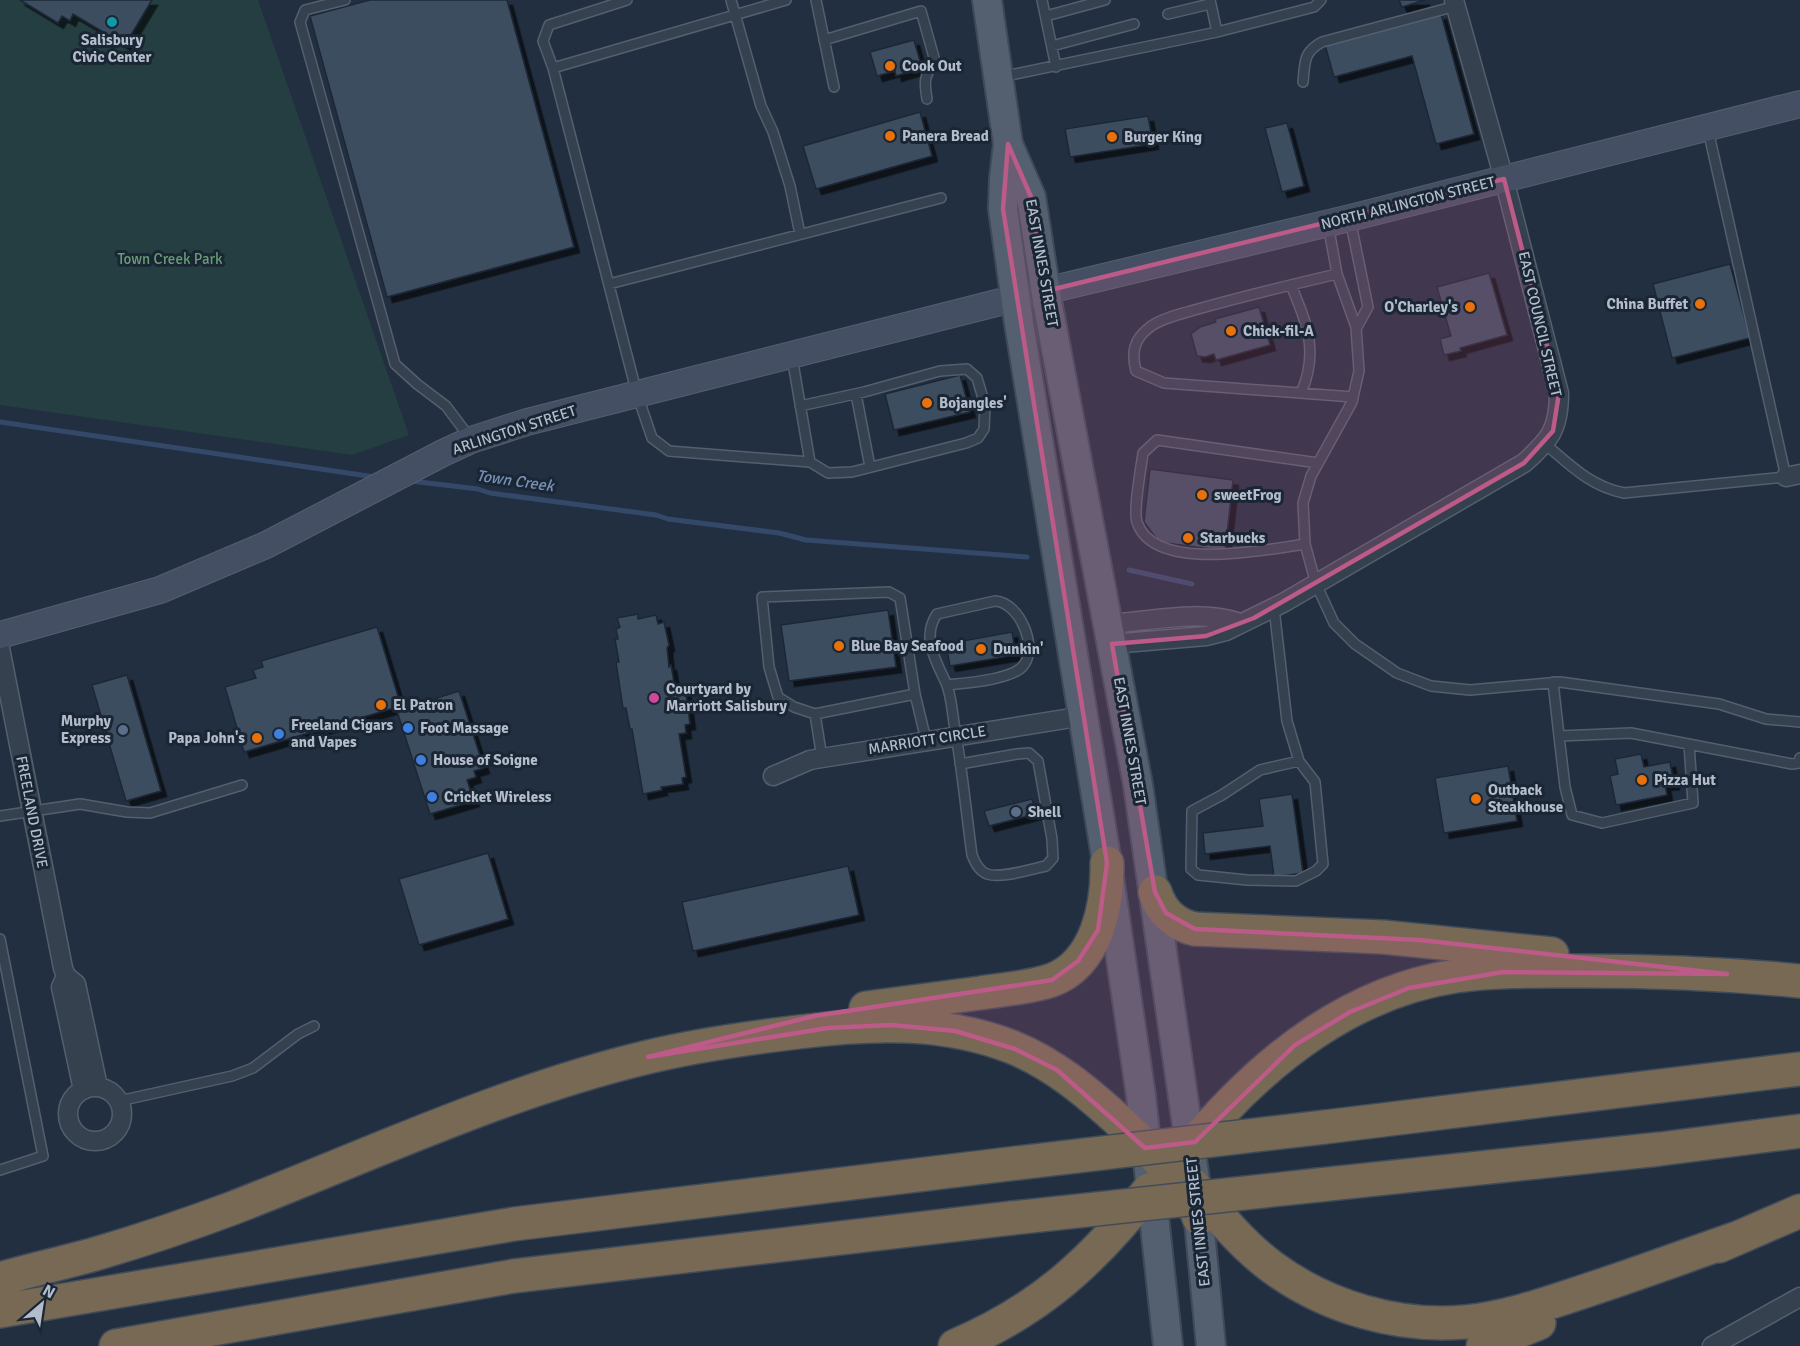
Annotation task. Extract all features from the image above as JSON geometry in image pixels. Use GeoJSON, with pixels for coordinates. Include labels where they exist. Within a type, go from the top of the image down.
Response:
{"type":"FeatureCollection","features":[{"type":"Feature","properties":{"kind":"highway"},"geometry":{"type":"LineString","coordinates":[[0,1279],[100,1253],[175,1229],[524,1095],[648,1057],[741,1031],[814,1016],[994,991],[1052,980],[1074,965],[1095,937],[1104,905],[1107,863]]}},
{"type":"Feature","properties":{"kind":"highway"},"geometry":{"type":"LineString","coordinates":[[1155,892],[1159,904],[1166,913],[1179,924],[1195,930],[1420,940],[1800,981]]}},
{"type":"Feature","properties":{"kind":"highway"},"geometry":{"type":"LineString","coordinates":[[955,1346],[1018,1314],[1057,1287],[1104,1242],[1248,1086],[1295,1045],[1350,1012],[1402,990],[1455,976],[1503,972],[1653,970],[1727,974]]}},
{"type":"Feature","properties":{"kind":"highway"},"geometry":{"type":"LineString","coordinates":[[648,1057],[740,1040],[828,1028],[891,1025],[955,1031],[986,1038],[1016,1049],[1057,1071],[1095,1099],[1171,1168],[1248,1246],[1272,1267],[1298,1284],[1357,1310],[1419,1322],[1467,1322],[1514,1313],[1740,1237]]}},
{"type":"Feature","properties":{"kind":"highway"},"geometry":{"type":"LineString","coordinates":[[0,1311],[514,1224],[1800,1069]]}},
{"type":"Feature","properties":{"kind":"highway"},"geometry":{"type":"LineString","coordinates":[[116,1346],[514,1276],[1012,1218],[1660,1149],[1800,1131]]}},
{"type":"Feature","properties":{"kind":"highway"},"geometry":{"type":"LineString","coordinates":[[1483,1346],[1641,1282],[1800,1211]]}},
{"type":"Feature","properties":{"kind":"main road","name":"EAST INNES STREET"},"geometry":{"type":"LineString","coordinates":[[985,8],[999,78],[1008,144],[1003,208],[1107,863],[1211,1346]]}},
{"type":"Feature","properties":{"kind":"main road","name":"EAST INNES STREET"},"geometry":{"type":"LineString","coordinates":[[1008,144],[1031,197],[1046,291],[1111,634],[1155,892],[1171,1168],[1168,1346]]}},
{"type":"Feature","properties":{"kind":"street","name":"EAST COUNCIL STREET"},"geometry":{"type":"LineString","coordinates":[[1111,634],[1206,636],[1226,632],[1274,608],[1524,463],[1544,444],[1553,431],[1559,412],[1559,393],[1504,178],[1455,3]]}},
{"type":"Feature","properties":{"kind":"street","name":"NORTH ARLINGTON STREET"},"geometry":{"type":"LineString","coordinates":[[1016,298],[1339,221],[1800,104]]}},
{"type":"Feature","properties":{"kind":"street","name":"ARLINGTON STREET"},"geometry":{"type":"LineString","coordinates":[[0,635],[160,590],[266,544],[471,440],[527,422],[1016,298]]}},
{"type":"Feature","properties":{"kind":"street","name":"FREELAND DRIVE"},"geometry":{"type":"LineString","coordinates":[[0,648],[66,976],[60,987],[91,1088]]}},
{"type":"Feature","properties":{"kind":"street","name":"MARRIOTT CIRCLE"},"geometry":{"type":"LineString","coordinates":[[774,776],[810,760],[1084,716]]}},
{"type":"Feature","properties":{"kind":"street"},"geometry":{"type":"LineString","coordinates":[[91,1088],[114,1094],[119,1101],[122,1119],[113,1134],[97,1141],[87,1139],[73,1129],[69,1112],[71,1102],[76,1095],[91,1088]]}},
{"type":"Feature","properties":{"kind":"street"},"geometry":{"type":"LineString","coordinates":[[1712,1346],[1800,1297]]}},
{"type":"Feature","properties":{"kind":"lane"},"geometry":{"type":"LineString","coordinates":[[345,0],[305,10],[300,22],[395,364],[446,406],[471,440]]}},
{"type":"Feature","properties":{"kind":"lane"},"geometry":{"type":"LineString","coordinates":[[627,0],[549,25],[543,41],[553,68],[638,394],[652,438],[669,451],[810,462],[828,473],[852,472],[966,443],[978,438],[984,429],[985,405],[977,378],[967,369],[940,370],[856,394],[800,406]]}},
{"type":"Feature","properties":{"kind":"lane"},"geometry":{"type":"LineString","coordinates":[[730,0],[761,106],[773,132],[790,186],[800,234]]}},
{"type":"Feature","properties":{"kind":"lane"},"geometry":{"type":"LineString","coordinates":[[553,68],[786,0]]}},
{"type":"Feature","properties":{"kind":"lane"},"geometry":{"type":"LineString","coordinates":[[816,0],[834,87]]}},
{"type":"Feature","properties":{"kind":"lane"},"geometry":{"type":"LineString","coordinates":[[1042,0],[1056,67]]}},
{"type":"Feature","properties":{"kind":"lane"},"geometry":{"type":"LineString","coordinates":[[1046,16],[1105,0]]}},
{"type":"Feature","properties":{"kind":"lane"},"geometry":{"type":"LineString","coordinates":[[999,78],[1217,32],[1314,7],[1320,0]]}},
{"type":"Feature","properties":{"kind":"lane"},"geometry":{"type":"LineString","coordinates":[[1168,15],[1210,2],[1217,32]]}},
{"type":"Feature","properties":{"kind":"lane"},"geometry":{"type":"LineString","coordinates":[[1303,82],[1308,52],[1322,42],[1455,3]]}},
{"type":"Feature","properties":{"kind":"lane"},"geometry":{"type":"LineString","coordinates":[[824,40],[921,11],[935,61],[924,81],[927,99]]}},
{"type":"Feature","properties":{"kind":"lane"},"geometry":{"type":"LineString","coordinates":[[1052,46],[1134,24]]}},
{"type":"Feature","properties":{"kind":"lane"},"geometry":{"type":"LineString","coordinates":[[1544,444],[1581,474],[1606,489],[1624,493],[1793,475],[1708,127]]}},
{"type":"Feature","properties":{"kind":"lane"},"geometry":{"type":"LineString","coordinates":[[609,284],[941,198]]}},
{"type":"Feature","properties":{"kind":"lane"},"geometry":{"type":"LineString","coordinates":[[1339,221],[1337,274],[1356,328],[1359,371],[1353,397],[1311,476],[1303,503],[1305,544],[1316,584],[1334,623],[1355,644],[1397,673],[1431,686],[1470,690],[1553,682],[1584,684],[1719,704],[1766,719],[1800,722]]}},
{"type":"Feature","properties":{"kind":"lane"},"geometry":{"type":"LineString","coordinates":[[1339,221],[1368,307],[1356,328]]}},
{"type":"Feature","properties":{"kind":"lane"},"geometry":{"type":"LineString","coordinates":[[1337,274],[1178,315],[1151,326],[1136,343],[1133,358],[1136,371],[1164,383],[1353,397]]}},
{"type":"Feature","properties":{"kind":"lane"},"geometry":{"type":"LineString","coordinates":[[1291,285],[1306,321],[1311,358],[1309,376],[1301,393]]}},
{"type":"Feature","properties":{"kind":"lane"},"geometry":{"type":"LineString","coordinates":[[791,355],[810,462]]}},
{"type":"Feature","properties":{"kind":"lane"},"geometry":{"type":"LineString","coordinates":[[856,394],[870,467]]}},
{"type":"Feature","properties":{"kind":"lane"},"geometry":{"type":"LineString","coordinates":[[1305,544],[1211,555],[1169,550],[1143,537],[1136,520],[1143,453],[1157,440],[1318,463]]}},
{"type":"Feature","properties":{"kind":"lane"},"geometry":{"type":"LineString","coordinates":[[915,694],[815,714],[794,707],[778,698],[769,668],[762,597],[889,592],[900,598],[915,694],[926,740]]}},
{"type":"Feature","properties":{"kind":"lane"},"geometry":{"type":"LineString","coordinates":[[947,685],[970,683],[1013,673],[1023,666],[1028,652],[1028,639],[1017,612],[1003,601],[995,601],[937,614],[931,622],[929,634],[936,663],[947,685],[972,855],[976,866],[986,874],[998,875],[1046,866],[1053,858],[1052,839],[1038,761],[1029,753],[960,764]]}},
{"type":"Feature","properties":{"kind":"lane"},"geometry":{"type":"LineString","coordinates":[[1274,608],[1287,721],[1299,761],[1315,782],[1323,864],[1316,871],[1296,881],[1247,880],[1198,875],[1191,869],[1192,811],[1260,770],[1299,761]]}},
{"type":"Feature","properties":{"kind":"lane"},"geometry":{"type":"LineString","coordinates":[[1553,682],[1565,787],[1572,815],[1602,823],[1693,802],[1689,744]]}},
{"type":"Feature","properties":{"kind":"lane"},"geometry":{"type":"LineString","coordinates":[[815,714],[822,758]]}},
{"type":"Feature","properties":{"kind":"lane"},"geometry":{"type":"LineString","coordinates":[[1559,736],[1631,733],[1792,764],[1799,763],[1800,758]]}},
{"type":"Feature","properties":{"kind":"lane"},"geometry":{"type":"LineString","coordinates":[[0,816],[80,804],[127,812],[150,813],[243,785]]}},
{"type":"Feature","properties":{"kind":"lane"},"geometry":{"type":"LineString","coordinates":[[0,939],[43,1156],[0,1170]]}},
{"type":"Feature","properties":{"kind":"lane"},"geometry":{"type":"LineString","coordinates":[[119,1101],[232,1076],[253,1068],[298,1034],[314,1026]]}},
{"type":"Feature","properties":{"kind":"highlighted area"},"geometry":{"type":"Polygon","coordinates":[[[1008,144],[1031,197],[1046,291],[1504,179],[1559,393],[1553,431],[1524,463],[1254,618],[1206,636],[1112,644],[1155,892],[1166,913],[1195,929],[1420,940],[1727,974],[1503,972],[1409,988],[1350,1012],[1295,1045],[1195,1142],[1145,1148],[1057,1070],[1015,1049],[955,1031],[891,1025],[828,1028],[648,1057],[814,1016],[1052,980],[1078,961],[1098,930],[1107,863],[1003,209],[1008,144]]]}},
{"type":"Feature","properties":{"kind":"green space","name":"Town Creek Park"},"geometry":{"type":"Polygon","coordinates":[[[0,0],[258,0],[409,435],[352,455],[0,405],[0,0]]]}},
{"type":"Feature","properties":{"kind":"building","name":"Salisbury Civic Center"},"geometry":{"type":"Polygon","coordinates":[[[20,0],[152,0],[125,45],[73,14],[70,21],[62,16],[58,23],[20,0]]]}},
{"type":"Feature","properties":{"kind":"building"},"geometry":{"type":"Polygon","coordinates":[[[370,0],[507,0],[574,247],[387,297],[310,16],[370,0]]]}},
{"type":"Feature","properties":{"kind":"building"},"geometry":{"type":"Polygon","coordinates":[[[1399,0],[1425,0],[1402,7],[1399,0]]]}},
{"type":"Feature","properties":{"kind":"building"},"geometry":{"type":"Polygon","coordinates":[[[1441,14],[1474,134],[1436,144],[1412,56],[1334,77],[1325,45],[1441,14]]]}},
{"type":"Feature","properties":{"kind":"building"},"geometry":{"type":"Polygon","coordinates":[[[914,40],[922,68],[896,76],[895,71],[877,76],[870,52],[914,40]]]}},
{"type":"Feature","properties":{"kind":"building"},"geometry":{"type":"Polygon","coordinates":[[[920,112],[932,156],[816,189],[803,146],[920,112]]]}},
{"type":"Feature","properties":{"kind":"building"},"geometry":{"type":"Polygon","coordinates":[[[1148,116],[1153,144],[1070,157],[1065,129],[1148,116]]]}},
{"type":"Feature","properties":{"kind":"building"},"geometry":{"type":"Polygon","coordinates":[[[1287,123],[1304,186],[1282,192],[1265,128],[1287,123]]]}},
{"type":"Feature","properties":{"kind":"building"},"geometry":{"type":"Polygon","coordinates":[[[1730,264],[1750,338],[1672,358],[1653,284],[1730,264]]]}},
{"type":"Feature","properties":{"kind":"building"},"geometry":{"type":"Polygon","coordinates":[[[1489,273],[1507,335],[1460,348],[1461,351],[1444,355],[1440,339],[1451,336],[1437,287],[1489,273]]]}},
{"type":"Feature","properties":{"kind":"building","name":"Chick-fil-A"},"geometry":{"type":"Polygon","coordinates":[[[1259,307],[1270,345],[1216,360],[1214,354],[1205,357],[1197,356],[1191,334],[1200,327],[1216,322],[1215,319],[1259,307]]]}},
{"type":"Feature","properties":{"kind":"building","name":"Bojangles'"},"geometry":{"type":"Polygon","coordinates":[[[960,375],[970,412],[894,430],[885,394],[960,375]]]}},
{"type":"Feature","properties":{"kind":"building"},"geometry":{"type":"Polygon","coordinates":[[[1150,469],[1233,480],[1225,551],[1159,542],[1144,522],[1150,469]]]}},
{"type":"Feature","properties":{"kind":"building","name":"Blue Bay Seafood"},"geometry":{"type":"Polygon","coordinates":[[[888,610],[896,667],[789,681],[781,625],[888,610]]]}},
{"type":"Feature","properties":{"kind":"building","name":"Courtyard by Marriott Salisbury"},"geometry":{"type":"Polygon","coordinates":[[[638,614],[638,619],[656,615],[658,624],[664,622],[669,645],[667,648],[669,667],[671,665],[675,688],[685,687],[690,724],[685,725],[686,733],[679,734],[686,777],[682,778],[683,784],[661,787],[662,790],[643,794],[632,729],[630,729],[626,708],[623,708],[615,639],[618,639],[616,629],[620,627],[617,618],[638,614]]]}},
{"type":"Feature","properties":{"kind":"building"},"geometry":{"type":"Polygon","coordinates":[[[377,627],[401,706],[244,752],[225,687],[256,678],[253,670],[263,667],[261,661],[377,627]]]}},
{"type":"Feature","properties":{"kind":"building","name":"Dunkin'"},"geometry":{"type":"Polygon","coordinates":[[[1012,632],[1016,655],[950,666],[946,644],[1012,632]]]}},
{"type":"Feature","properties":{"kind":"building"},"geometry":{"type":"Polygon","coordinates":[[[127,675],[161,791],[126,801],[92,685],[127,675]]]}},
{"type":"Feature","properties":{"kind":"building"},"geometry":{"type":"Polygon","coordinates":[[[459,691],[484,768],[474,771],[476,777],[467,780],[474,801],[430,814],[397,711],[459,691]]]}},
{"type":"Feature","properties":{"kind":"building","name":"Pizza Hut"},"geometry":{"type":"Polygon","coordinates":[[[1641,754],[1644,767],[1670,762],[1674,784],[1665,785],[1667,795],[1616,805],[1610,776],[1618,774],[1615,759],[1641,754]]]}},
{"type":"Feature","properties":{"kind":"building","name":"Outback Steakhouse"},"geometry":{"type":"Polygon","coordinates":[[[1508,766],[1517,821],[1444,833],[1435,778],[1508,766]]]}},
{"type":"Feature","properties":{"kind":"building"},"geometry":{"type":"Polygon","coordinates":[[[1292,794],[1303,873],[1274,877],[1270,846],[1205,854],[1203,833],[1263,826],[1259,799],[1292,794]]]}},
{"type":"Feature","properties":{"kind":"building"},"geometry":{"type":"Polygon","coordinates":[[[1032,799],[1036,814],[989,826],[984,811],[1032,799]]]}},
{"type":"Feature","properties":{"kind":"building"},"geometry":{"type":"Polygon","coordinates":[[[488,853],[508,919],[419,945],[399,879],[488,853]]]}},
{"type":"Feature","properties":{"kind":"building"},"geometry":{"type":"Polygon","coordinates":[[[848,866],[859,915],[693,951],[682,902],[848,866]]]}},
{"type":"Feature","properties":{"kind":"waterway","name":"Town Creek"},"geometry":{"type":"LineString","coordinates":[[0,422],[375,477]]}},
{"type":"Feature","properties":{"kind":"waterway","name":"Town Creek"},"geometry":{"type":"LineString","coordinates":[[411,481],[779,533],[806,540],[1027,557]]}},
{"type":"Feature","properties":{"kind":"waterway","name":"Town Creek"},"geometry":{"type":"LineString","coordinates":[[1129,570],[1192,584]]}},
{"type":"Feature","properties":{"kind":"place","name":"Salisbury Civic Center"},"geometry":{"type":"Point","coordinates":[112,22]}},
{"type":"Feature","properties":{"kind":"place","name":"Cook Out"},"geometry":{"type":"Point","coordinates":[890,66]}},
{"type":"Feature","properties":{"kind":"place","name":"Panera Bread"},"geometry":{"type":"Point","coordinates":[890,136]}},
{"type":"Feature","properties":{"kind":"place","name":"Burger King"},"geometry":{"type":"Point","coordinates":[1112,137]}},
{"type":"Feature","properties":{"kind":"place","name":"China Buffet"},"geometry":{"type":"Point","coordinates":[1700,304]}},
{"type":"Feature","properties":{"kind":"place","name":"O'Charley's"},"geometry":{"type":"Point","coordinates":[1470,307]}},
{"type":"Feature","properties":{"kind":"place","name":"Chick-fil-A"},"geometry":{"type":"Point","coordinates":[1231,331]}},
{"type":"Feature","properties":{"kind":"place","name":"Bojangles'"},"geometry":{"type":"Point","coordinates":[927,403]}},
{"type":"Feature","properties":{"kind":"place","name":"sweetFrog"},"geometry":{"type":"Point","coordinates":[1202,495]}},
{"type":"Feature","properties":{"kind":"place","name":"Starbucks"},"geometry":{"type":"Point","coordinates":[1188,538]}},
{"type":"Feature","properties":{"kind":"place","name":"Blue Bay Seafood"},"geometry":{"type":"Point","coordinates":[839,646]}},
{"type":"Feature","properties":{"kind":"place","name":"Dunkin'"},"geometry":{"type":"Point","coordinates":[981,649]}},
{"type":"Feature","properties":{"kind":"place","name":"Courtyard by Marriott Salisbury"},"geometry":{"type":"Point","coordinates":[654,698]}},
{"type":"Feature","properties":{"kind":"place","name":"El Patron"},"geometry":{"type":"Point","coordinates":[381,705]}},
{"type":"Feature","properties":{"kind":"place","name":"Foot Massage"},"geometry":{"type":"Point","coordinates":[408,728]}},
{"type":"Feature","properties":{"kind":"place","name":"Murphy Express"},"geometry":{"type":"Point","coordinates":[123,730]}},
{"type":"Feature","properties":{"kind":"place","name":"Freeland Cigars and Vapes"},"geometry":{"type":"Point","coordinates":[279,734]}},
{"type":"Feature","properties":{"kind":"place","name":"Papa John's"},"geometry":{"type":"Point","coordinates":[257,738]}},
{"type":"Feature","properties":{"kind":"place","name":"House of Soigne"},"geometry":{"type":"Point","coordinates":[421,760]}},
{"type":"Feature","properties":{"kind":"place","name":"Pizza Hut"},"geometry":{"type":"Point","coordinates":[1642,780]}},
{"type":"Feature","properties":{"kind":"place","name":"Cricket Wireless"},"geometry":{"type":"Point","coordinates":[432,797]}},
{"type":"Feature","properties":{"kind":"place","name":"Outback Steakhouse"},"geometry":{"type":"Point","coordinates":[1476,799]}},
{"type":"Feature","properties":{"kind":"place","name":"Shell"},"geometry":{"type":"Point","coordinates":[1016,812]}}]}
